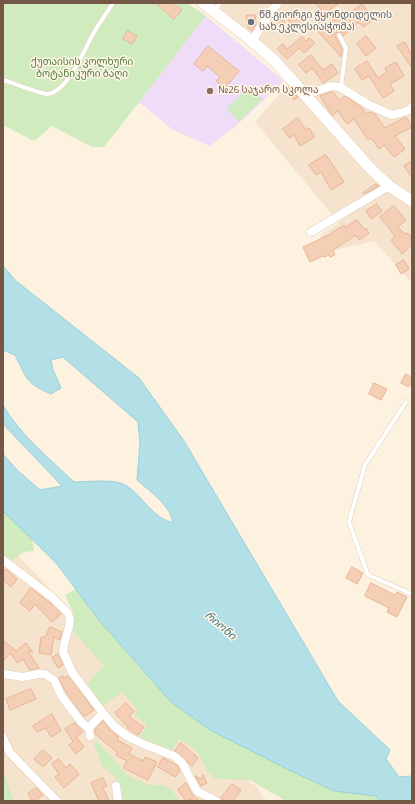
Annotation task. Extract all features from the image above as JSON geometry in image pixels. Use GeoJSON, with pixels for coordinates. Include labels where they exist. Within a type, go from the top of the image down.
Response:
{"type":"FeatureCollection","features":[{"type":"Feature","properties":{"kind":"main road"},"geometry":{"type":"LineString","coordinates":[[203,3],[217,7],[274,60],[369,167],[389,186],[412,200]]}},
{"type":"Feature","properties":{"kind":"street"},"geometry":{"type":"LineString","coordinates":[[252,41],[269,14],[278,3]]}},
{"type":"Feature","properties":{"kind":"street"},"geometry":{"type":"LineString","coordinates":[[306,95],[331,86],[340,87],[369,105],[392,115],[407,111],[412,107]]}},
{"type":"Feature","properties":{"kind":"street"},"geometry":{"type":"LineString","coordinates":[[312,232],[389,186]]}},
{"type":"Feature","properties":{"kind":"street"},"geometry":{"type":"LineString","coordinates":[[3,560],[53,598],[68,613],[70,620],[63,652],[72,672],[114,726],[142,744],[174,756],[182,763],[197,790],[216,801]]}},
{"type":"Feature","properties":{"kind":"street"},"geometry":{"type":"LineString","coordinates":[[3,674],[23,677],[45,674],[54,680],[62,697],[89,732],[103,713]]}},
{"type":"Feature","properties":{"kind":"street"},"geometry":{"type":"LineString","coordinates":[[3,738],[10,753],[57,801]]}},
{"type":"Feature","properties":{"kind":"street"},"geometry":{"type":"LineString","coordinates":[[116,786],[118,801]]}},
{"type":"Feature","properties":{"kind":"lane"},"geometry":{"type":"LineString","coordinates":[[3,80],[46,94],[55,91],[65,82],[80,60],[93,34],[113,3]]}},
{"type":"Feature","properties":{"kind":"lane"},"geometry":{"type":"LineString","coordinates":[[339,35],[346,48],[340,87]]}},
{"type":"Feature","properties":{"kind":"lane"},"geometry":{"type":"LineString","coordinates":[[406,402],[365,466],[349,522],[368,575],[412,594]]}},
{"type":"Feature","properties":{"kind":"shaded area"},"geometry":{"type":"Polygon","coordinates":[[[214,3],[412,3],[412,283],[374,241],[330,251],[320,236],[339,223],[255,122],[296,75],[214,3]]]}},
{"type":"Feature","properties":{"kind":"shaded area","name":"№26 საჯარო სკოლა"},"geometry":{"type":"Polygon","coordinates":[[[206,16],[284,81],[237,125],[210,146],[173,130],[139,102],[206,16]]]}},
{"type":"Feature","properties":{"kind":"shaded area"},"geometry":{"type":"Polygon","coordinates":[[[3,540],[65,605],[132,701],[256,786],[266,801],[3,801],[3,540]]]}},
{"type":"Feature","properties":{"kind":"green space","name":"ქუთაისის კოლხური ბოტანიკური ბაღი"},"geometry":{"type":"Polygon","coordinates":[[[3,3],[187,3],[206,16],[104,147],[92,147],[52,126],[34,141],[3,125],[3,3]]]}},
{"type":"Feature","properties":{"kind":"green space"},"geometry":{"type":"Polygon","coordinates":[[[249,86],[262,99],[239,122],[227,109],[249,86]]]}},
{"type":"Feature","properties":{"kind":"green space"},"geometry":{"type":"Polygon","coordinates":[[[3,511],[32,539],[34,551],[25,552],[10,561],[3,554],[3,511]]]}},
{"type":"Feature","properties":{"kind":"green space"},"geometry":{"type":"Polygon","coordinates":[[[76,589],[98,619],[171,702],[210,730],[334,791],[376,796],[380,801],[286,801],[250,780],[216,779],[207,772],[195,749],[179,739],[172,750],[139,737],[147,725],[135,716],[137,709],[122,692],[102,706],[87,684],[104,666],[73,631],[73,612],[65,595],[76,589]]]}},
{"type":"Feature","properties":{"kind":"green space"},"geometry":{"type":"Polygon","coordinates":[[[96,740],[128,776],[149,785],[163,785],[172,790],[179,801],[124,801],[119,783],[112,774],[102,766],[94,744],[96,740]]]}},
{"type":"Feature","properties":{"kind":"green space"},"geometry":{"type":"Polygon","coordinates":[[[3,771],[14,801],[3,801],[3,771]]]}},
{"type":"Feature","properties":{"kind":"water","name":"რიონი"},"geometry":{"type":"Polygon","coordinates":[[[3,266],[16,281],[139,378],[184,441],[338,701],[390,750],[386,759],[399,777],[412,776],[412,801],[380,801],[376,796],[334,791],[210,730],[171,702],[98,619],[57,564],[3,511],[3,454],[17,470],[40,490],[62,486],[3,424],[3,405],[17,426],[26,436],[74,482],[109,481],[127,486],[160,517],[173,523],[168,510],[164,505],[154,494],[137,480],[140,443],[138,422],[63,357],[51,360],[53,370],[61,388],[51,394],[31,383],[25,375],[15,355],[3,350],[3,266]]]}},
{"type":"Feature","properties":{"kind":"building"},"geometry":{"type":"Polygon","coordinates":[[[156,3],[173,3],[182,10],[174,19],[156,3]]]}},
{"type":"Feature","properties":{"kind":"building"},"geometry":{"type":"Polygon","coordinates":[[[316,3],[339,3],[324,14],[316,3]]]}},
{"type":"Feature","properties":{"kind":"building"},"geometry":{"type":"Polygon","coordinates":[[[362,4],[374,19],[363,27],[359,22],[343,36],[340,32],[336,33],[336,37],[342,49],[341,57],[314,27],[322,21],[326,26],[341,13],[345,17],[362,4]]]}},
{"type":"Feature","properties":{"kind":"building"},"geometry":{"type":"Polygon","coordinates":[[[297,10],[306,20],[296,30],[287,19],[297,10]]]}},
{"type":"Feature","properties":{"kind":"building"},"geometry":{"type":"Polygon","coordinates":[[[277,14],[285,22],[276,31],[269,24],[277,14]]]}},
{"type":"Feature","properties":{"kind":"building","name":"წმ.გიორგი ჭყონდიდელის სახ.ეკლესია(ჭომა)"},"geometry":{"type":"Polygon","coordinates":[[[255,15],[256,24],[252,31],[248,28],[246,16],[255,15]]]}},
{"type":"Feature","properties":{"kind":"building"},"geometry":{"type":"Polygon","coordinates":[[[128,31],[137,36],[132,44],[123,39],[128,31]]]}},
{"type":"Feature","properties":{"kind":"building"},"geometry":{"type":"Polygon","coordinates":[[[366,36],[376,48],[366,56],[357,44],[366,36]]]}},
{"type":"Feature","properties":{"kind":"building"},"geometry":{"type":"Polygon","coordinates":[[[302,37],[306,41],[309,38],[315,43],[304,53],[299,48],[287,59],[277,49],[283,44],[287,49],[302,37]]]}},
{"type":"Feature","properties":{"kind":"building"},"geometry":{"type":"Polygon","coordinates":[[[405,42],[412,56],[412,68],[397,46],[405,42]]]}},
{"type":"Feature","properties":{"kind":"building"},"geometry":{"type":"Polygon","coordinates":[[[208,46],[239,71],[225,88],[216,81],[220,77],[207,66],[203,71],[194,64],[208,46]]]}},
{"type":"Feature","properties":{"kind":"building"},"geometry":{"type":"Polygon","coordinates":[[[311,55],[323,70],[332,64],[338,73],[323,83],[312,68],[306,73],[299,65],[311,55]]]}},
{"type":"Feature","properties":{"kind":"building"},"geometry":{"type":"Polygon","coordinates":[[[367,61],[378,78],[387,72],[385,68],[396,62],[404,76],[390,84],[394,91],[383,98],[369,76],[362,80],[355,69],[367,61]]]}},
{"type":"Feature","properties":{"kind":"building"},"geometry":{"type":"Polygon","coordinates":[[[289,88],[298,97],[294,100],[285,91],[289,88]]]}},
{"type":"Feature","properties":{"kind":"building"},"geometry":{"type":"Polygon","coordinates":[[[333,92],[339,100],[345,96],[361,107],[366,114],[370,112],[375,114],[385,128],[406,117],[412,127],[395,136],[405,149],[394,157],[384,145],[379,149],[371,138],[368,140],[354,119],[347,124],[338,111],[332,115],[320,96],[333,92]]]}},
{"type":"Feature","properties":{"kind":"building"},"geometry":{"type":"Polygon","coordinates":[[[298,118],[306,130],[309,128],[315,137],[300,146],[294,135],[289,138],[283,129],[298,118]]]}},
{"type":"Feature","properties":{"kind":"building"},"geometry":{"type":"Polygon","coordinates":[[[326,155],[344,182],[331,190],[321,172],[316,175],[309,165],[326,155]]]}},
{"type":"Feature","properties":{"kind":"building"},"geometry":{"type":"Polygon","coordinates":[[[412,161],[412,178],[404,166],[412,161]]]}},
{"type":"Feature","properties":{"kind":"building"},"geometry":{"type":"Polygon","coordinates":[[[376,184],[379,186],[364,194],[363,193],[376,184]]]}},
{"type":"Feature","properties":{"kind":"building"},"geometry":{"type":"Polygon","coordinates":[[[377,204],[382,211],[371,219],[366,211],[377,204]]]}},
{"type":"Feature","properties":{"kind":"building"},"geometry":{"type":"Polygon","coordinates":[[[394,206],[406,220],[398,227],[411,237],[412,245],[402,254],[391,240],[395,236],[380,217],[394,206]]]}},
{"type":"Feature","properties":{"kind":"building"},"geometry":{"type":"Polygon","coordinates":[[[357,220],[369,233],[359,240],[356,235],[333,250],[335,255],[330,257],[329,255],[323,256],[310,262],[303,247],[331,234],[344,225],[345,227],[357,220]]]}},
{"type":"Feature","properties":{"kind":"building"},"geometry":{"type":"Polygon","coordinates":[[[404,260],[409,269],[401,274],[396,265],[404,260]]]}},
{"type":"Feature","properties":{"kind":"building"},"geometry":{"type":"Polygon","coordinates":[[[406,374],[412,378],[409,387],[401,383],[406,374]]]}},
{"type":"Feature","properties":{"kind":"building"},"geometry":{"type":"Polygon","coordinates":[[[374,383],[387,389],[381,400],[369,394],[374,383]]]}},
{"type":"Feature","properties":{"kind":"building"},"geometry":{"type":"Polygon","coordinates":[[[352,567],[363,573],[357,584],[346,578],[352,567]]]}},
{"type":"Feature","properties":{"kind":"building"},"geometry":{"type":"Polygon","coordinates":[[[6,569],[17,579],[11,587],[3,580],[3,573],[6,569]]]}},
{"type":"Feature","properties":{"kind":"building"},"geometry":{"type":"Polygon","coordinates":[[[371,583],[395,595],[397,592],[407,597],[397,617],[387,612],[389,608],[365,596],[371,583]]]}},
{"type":"Feature","properties":{"kind":"building"},"geometry":{"type":"Polygon","coordinates":[[[31,588],[49,602],[61,614],[52,622],[35,604],[30,611],[20,603],[31,588]]]}},
{"type":"Feature","properties":{"kind":"building"},"geometry":{"type":"Polygon","coordinates":[[[50,627],[62,632],[60,640],[54,637],[51,655],[39,653],[41,637],[45,637],[50,627]]]}},
{"type":"Feature","properties":{"kind":"building"},"geometry":{"type":"Polygon","coordinates":[[[3,640],[16,651],[26,643],[33,652],[28,651],[39,668],[30,670],[23,659],[18,663],[10,653],[3,661],[3,640]]]}},
{"type":"Feature","properties":{"kind":"building"},"geometry":{"type":"Polygon","coordinates":[[[58,654],[63,665],[58,668],[52,658],[58,654]]]}},
{"type":"Feature","properties":{"kind":"building"},"geometry":{"type":"Polygon","coordinates":[[[63,676],[64,678],[68,676],[94,710],[84,717],[64,689],[59,678],[63,676]]]}},
{"type":"Feature","properties":{"kind":"building"},"geometry":{"type":"Polygon","coordinates":[[[31,689],[36,699],[10,710],[6,699],[31,689]]]}},
{"type":"Feature","properties":{"kind":"building"},"geometry":{"type":"Polygon","coordinates":[[[126,703],[134,711],[129,717],[144,727],[138,735],[127,728],[128,727],[115,713],[126,703]]]}},
{"type":"Feature","properties":{"kind":"building"},"geometry":{"type":"Polygon","coordinates":[[[52,714],[61,731],[51,737],[46,728],[37,732],[33,726],[52,714]]]}},
{"type":"Feature","properties":{"kind":"building"},"geometry":{"type":"Polygon","coordinates":[[[103,721],[110,730],[119,737],[117,740],[132,748],[129,754],[143,761],[145,757],[157,762],[148,780],[123,768],[127,761],[116,755],[117,752],[95,734],[95,730],[103,721]]]}},
{"type":"Feature","properties":{"kind":"building"},"geometry":{"type":"Polygon","coordinates":[[[75,723],[83,732],[76,737],[84,747],[76,754],[69,745],[73,741],[65,729],[75,723]]]}},
{"type":"Feature","properties":{"kind":"building"},"geometry":{"type":"Polygon","coordinates":[[[181,743],[198,758],[192,766],[175,751],[181,743]]]}},
{"type":"Feature","properties":{"kind":"building"},"geometry":{"type":"Polygon","coordinates":[[[43,750],[52,758],[43,767],[34,759],[43,750]]]}},
{"type":"Feature","properties":{"kind":"building"},"geometry":{"type":"Polygon","coordinates":[[[163,758],[178,766],[180,771],[175,777],[158,767],[163,758]]]}},
{"type":"Feature","properties":{"kind":"building"},"geometry":{"type":"Polygon","coordinates":[[[59,759],[66,768],[70,764],[79,774],[64,788],[55,777],[59,774],[52,764],[59,759]]]}},
{"type":"Feature","properties":{"kind":"building"},"geometry":{"type":"Polygon","coordinates":[[[203,775],[207,783],[201,786],[195,776],[201,779],[203,775]]]}},
{"type":"Feature","properties":{"kind":"building"},"geometry":{"type":"Polygon","coordinates":[[[103,778],[107,786],[103,788],[109,801],[99,801],[91,783],[103,778]]]}},
{"type":"Feature","properties":{"kind":"building"},"geometry":{"type":"Polygon","coordinates":[[[186,783],[192,794],[199,801],[190,799],[186,801],[178,790],[186,783]]]}},
{"type":"Feature","properties":{"kind":"building"},"geometry":{"type":"Polygon","coordinates":[[[232,784],[241,790],[233,801],[225,801],[221,798],[232,784]]]}},
{"type":"Feature","properties":{"kind":"building"},"geometry":{"type":"Polygon","coordinates":[[[36,788],[43,795],[33,801],[28,794],[36,788]]]}},
{"type":"Feature","properties":{"kind":"place","name":"წმ.გიორგი ჭყონდიდელის სახ.ეკლესია(ჭომა)"},"geometry":{"type":"Point","coordinates":[251,22]}},
{"type":"Feature","properties":{"kind":"place","name":"№26 საჯარო სკოლა"},"geometry":{"type":"Point","coordinates":[210,91]}}]}
